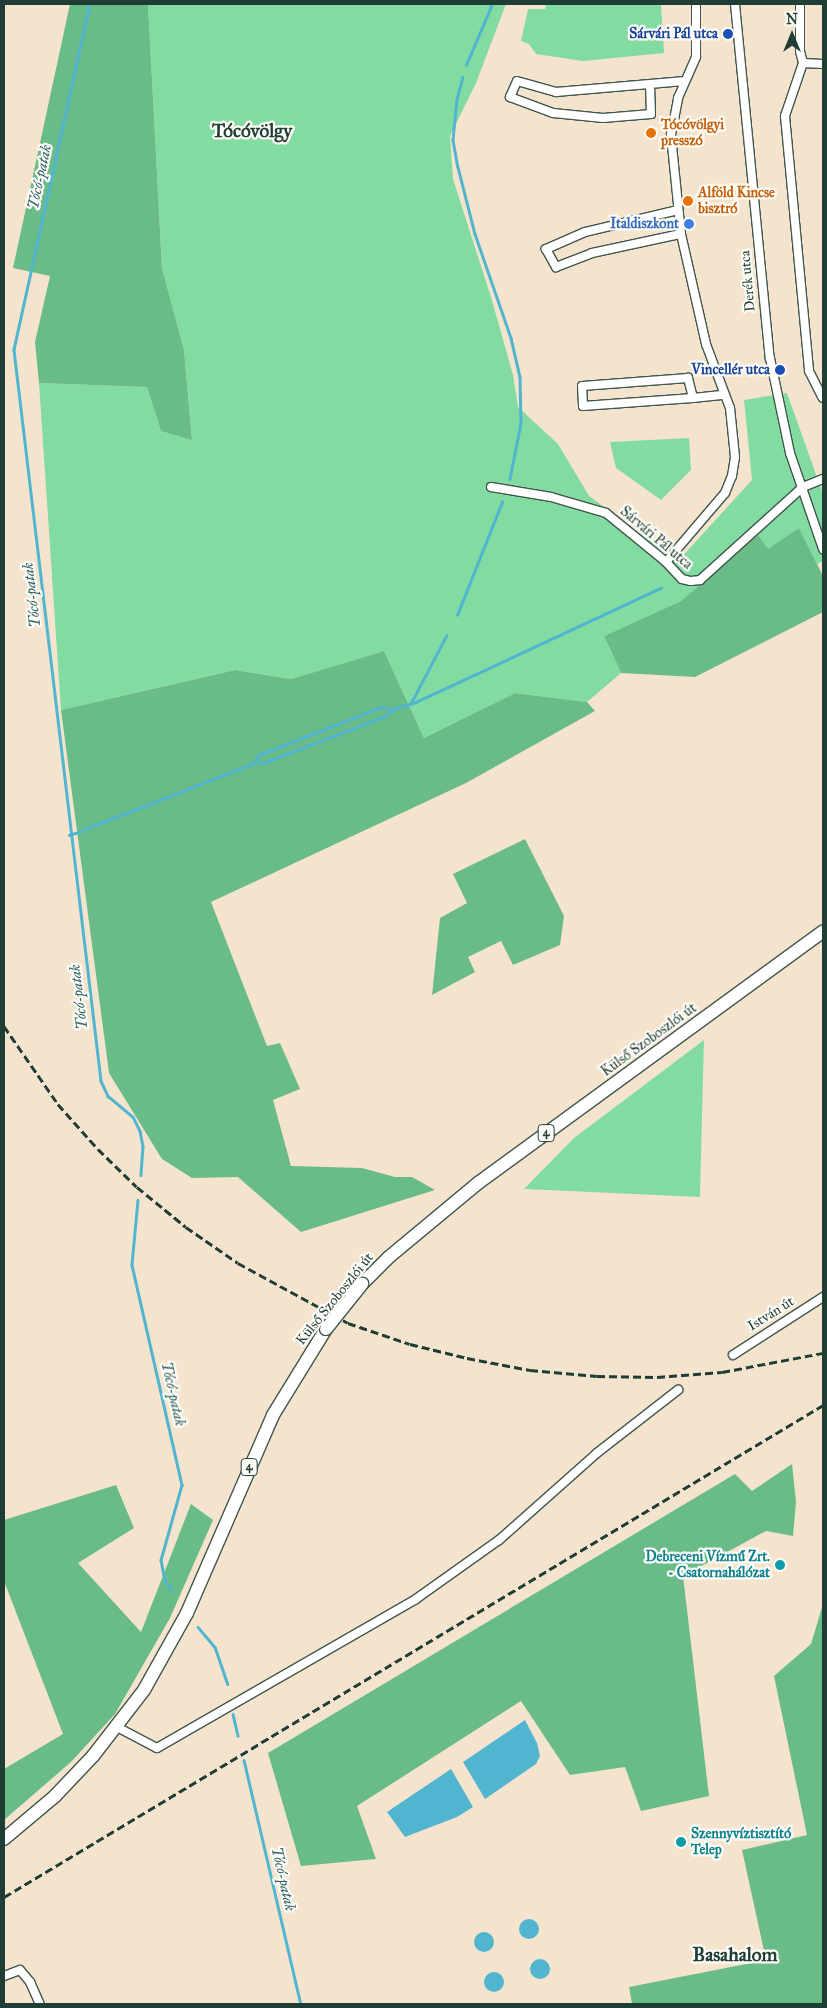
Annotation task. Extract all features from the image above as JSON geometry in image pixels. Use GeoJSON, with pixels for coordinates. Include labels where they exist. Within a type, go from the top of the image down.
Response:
{"type":"FeatureCollection","features":[{"type":"Feature","properties":{"kind":"main road","name":"Külső Szoboszlói út"},"geometry":{"type":"LineString","coordinates":[[4,1839],[55,1796],[117,1727],[172,1642],[273,1415],[326,1329],[362,1284],[389,1257],[478,1183],[823,931]]}},
{"type":"Feature","properties":{"kind":"street"},"geometry":{"type":"LineString","coordinates":[[666,562],[725,493],[732,476],[735,457],[730,408],[706,344],[681,234],[678,210],[672,116],[696,57],[696,4]]}},
{"type":"Feature","properties":{"kind":"street","name":"Derék utca"},"geometry":{"type":"LineString","coordinates":[[735,4],[763,313],[790,453],[823,549]]}},
{"type":"Feature","properties":{"kind":"street"},"geometry":{"type":"LineString","coordinates":[[800,4],[800,51],[803,63],[785,116],[808,371],[823,398]]}},
{"type":"Feature","properties":{"kind":"street"},"geometry":{"type":"LineString","coordinates":[[803,63],[823,64]]}},
{"type":"Feature","properties":{"kind":"street"},"geometry":{"type":"LineString","coordinates":[[650,85],[651,114],[603,118],[553,114],[510,98],[517,80],[556,92],[685,81]]}},
{"type":"Feature","properties":{"kind":"street"},"geometry":{"type":"LineString","coordinates":[[678,210],[585,232],[546,250],[556,266],[592,253],[681,234]]}},
{"type":"Feature","properties":{"kind":"street"},"geometry":{"type":"LineString","coordinates":[[693,398],[688,378],[582,386],[583,406],[693,398],[724,395]]}},
{"type":"Feature","properties":{"kind":"street"},"geometry":{"type":"LineString","coordinates":[[803,487],[823,479]]}},
{"type":"Feature","properties":{"kind":"street","name":"Sárvári Pál utca"},"geometry":{"type":"LineString","coordinates":[[491,487],[552,497],[606,513],[666,562],[682,579],[700,580],[803,487]]}},
{"type":"Feature","properties":{"kind":"street","name":"István út"},"geometry":{"type":"LineString","coordinates":[[733,1354],[823,1297]]}},
{"type":"Feature","properties":{"kind":"street"},"geometry":{"type":"LineString","coordinates":[[117,1727],[156,1748],[416,1599],[499,1540],[597,1453],[678,1390]]}},
{"type":"Feature","properties":{"kind":"street"},"geometry":{"type":"LineString","coordinates":[[4,1976],[20,1970],[30,1982],[40,2004]]}},
{"type":"Feature","properties":{"kind":"green space"},"geometry":{"type":"Polygon","coordinates":[[[70,4],[148,4],[162,268],[184,350],[192,440],[161,431],[147,387],[39,383],[35,342],[50,276],[13,268],[70,4]]]}},
{"type":"Feature","properties":{"kind":"green space"},"geometry":{"type":"Polygon","coordinates":[[[148,4],[506,4],[476,83],[450,136],[453,179],[491,297],[513,375],[518,407],[558,444],[589,496],[678,561],[752,480],[744,400],[787,393],[823,494],[823,561],[817,564],[799,528],[768,550],[758,535],[681,601],[604,636],[621,673],[587,702],[515,693],[424,738],[384,651],[291,679],[235,670],[61,710],[39,383],[147,387],[161,431],[192,439],[184,350],[162,268],[148,4]]]}},
{"type":"Feature","properties":{"kind":"green space"},"geometry":{"type":"Polygon","coordinates":[[[546,4],[661,4],[664,53],[583,61],[536,54],[529,44],[521,41],[528,9],[545,9],[546,4]]]}},
{"type":"Feature","properties":{"kind":"green space"},"geometry":{"type":"Polygon","coordinates":[[[689,438],[691,470],[661,500],[616,468],[610,442],[689,438]]]}},
{"type":"Feature","properties":{"kind":"green space"},"geometry":{"type":"Polygon","coordinates":[[[799,528],[823,576],[823,612],[695,677],[621,673],[604,636],[681,601],[758,535],[768,549],[799,528]]]}},
{"type":"Feature","properties":{"kind":"green space"},"geometry":{"type":"Polygon","coordinates":[[[384,651],[424,738],[515,693],[587,702],[595,711],[466,783],[211,902],[267,1046],[280,1043],[300,1089],[273,1100],[291,1166],[362,1168],[395,1177],[412,1177],[435,1190],[301,1232],[238,1177],[192,1178],[162,1159],[109,1073],[61,710],[235,670],[291,679],[384,651]]]}},
{"type":"Feature","properties":{"kind":"green space"},"geometry":{"type":"Polygon","coordinates":[[[525,839],[564,916],[560,945],[513,965],[501,941],[468,957],[475,972],[432,995],[440,918],[467,903],[453,874],[525,839]]]}},
{"type":"Feature","properties":{"kind":"green space"},"geometry":{"type":"Polygon","coordinates":[[[704,1040],[700,1197],[524,1189],[574,1138],[704,1040]]]}},
{"type":"Feature","properties":{"kind":"green space"},"geometry":{"type":"Polygon","coordinates":[[[792,1464],[796,1502],[793,1536],[766,1531],[683,1576],[709,1796],[641,1811],[625,1767],[570,1775],[521,1701],[357,1806],[376,1859],[301,1866],[268,1753],[735,1474],[752,1491],[792,1464]]]}},
{"type":"Feature","properties":{"kind":"green space"},"geometry":{"type":"Polygon","coordinates":[[[116,1485],[134,1528],[78,1563],[141,1632],[191,1504],[213,1520],[170,1618],[115,1714],[71,1762],[4,1820],[4,1769],[63,1734],[4,1581],[4,1520],[116,1485]]]}},
{"type":"Feature","properties":{"kind":"green space"},"geometry":{"type":"Polygon","coordinates":[[[823,1604],[823,2004],[632,2004],[629,1987],[766,1960],[742,1850],[807,1835],[774,1676],[811,1644],[823,1604]]]}},
{"type":"Feature","properties":{"kind":"water"},"geometry":{"type":"Polygon","coordinates":[[[525,1720],[537,1743],[540,1756],[536,1764],[485,1799],[463,1762],[525,1720]]]}},
{"type":"Feature","properties":{"kind":"water"},"geometry":{"type":"Polygon","coordinates":[[[451,1769],[473,1807],[457,1817],[405,1837],[387,1812],[451,1769]]]}},
{"type":"Feature","properties":{"kind":"water"},"geometry":{"type":"Polygon","coordinates":[[[525,1919],[533,1919],[539,1925],[539,1933],[533,1939],[525,1939],[519,1933],[519,1925],[525,1919]]]}},
{"type":"Feature","properties":{"kind":"water"},"geometry":{"type":"Polygon","coordinates":[[[484,1932],[491,1935],[494,1942],[491,1949],[484,1952],[477,1949],[474,1942],[477,1935],[484,1932]]]}},
{"type":"Feature","properties":{"kind":"water"},"geometry":{"type":"Polygon","coordinates":[[[540,1959],[547,1962],[550,1969],[547,1976],[540,1979],[533,1976],[530,1969],[533,1962],[540,1959]]]}},
{"type":"Feature","properties":{"kind":"water"},"geometry":{"type":"Polygon","coordinates":[[[494,1972],[501,1975],[504,1982],[501,1989],[494,1992],[487,1989],[484,1982],[487,1975],[494,1972]]]}},
{"type":"Feature","properties":{"kind":"waterway","name":"Tócó-patak"},"geometry":{"type":"LineString","coordinates":[[90,4],[14,350],[101,1081],[108,1096],[133,1117],[140,1131],[143,1146],[141,1175]]}},
{"type":"Feature","properties":{"kind":"waterway"},"geometry":{"type":"LineString","coordinates":[[466,65],[492,4]]}},
{"type":"Feature","properties":{"kind":"waterway"},"geometry":{"type":"LineString","coordinates":[[463,77],[457,99],[453,140],[458,167],[475,234],[511,338],[520,376],[521,423],[510,479]]}},
{"type":"Feature","properties":{"kind":"waterway"},"geometry":{"type":"LineString","coordinates":[[457,615],[502,502]]}},
{"type":"Feature","properties":{"kind":"waterway"},"geometry":{"type":"LineString","coordinates":[[85,829],[254,763],[263,763],[386,716],[394,709],[416,702],[661,588]]}},
{"type":"Feature","properties":{"kind":"waterway"},"geometry":{"type":"LineString","coordinates":[[411,703],[446,636]]}},
{"type":"Feature","properties":{"kind":"waterway"},"geometry":{"type":"LineString","coordinates":[[254,763],[259,755],[381,707],[394,709]]}},
{"type":"Feature","properties":{"kind":"waterway","name":"Tócó-patak"},"geometry":{"type":"LineString","coordinates":[[69,835],[81,831]]}},
{"type":"Feature","properties":{"kind":"waterway","name":"Tócó-patak"},"geometry":{"type":"LineString","coordinates":[[138,1200],[132,1265],[182,1485],[161,1560],[165,1580],[171,1589]]}},
{"type":"Feature","properties":{"kind":"waterway","name":"Tócó-patak"},"geometry":{"type":"LineString","coordinates":[[198,1627],[215,1647],[228,1684]]}},
{"type":"Feature","properties":{"kind":"waterway","name":"Tócó-patak"},"geometry":{"type":"LineString","coordinates":[[233,1714],[238,1735]]}},
{"type":"Feature","properties":{"kind":"waterway","name":"Tócó-patak"},"geometry":{"type":"LineString","coordinates":[[244,1760],[301,2004]]}},
{"type":"Feature","properties":{"kind":"railway"},"geometry":{"type":"LineString","coordinates":[[4,1026],[58,1104],[98,1149],[137,1187],[186,1227],[238,1263],[348,1323],[410,1344],[467,1358],[530,1370],[597,1376],[657,1377],[722,1372],[823,1353]]}},
{"type":"Feature","properties":{"kind":"railway"},"geometry":{"type":"LineString","coordinates":[[4,1897],[823,1405]]}},
{"type":"Feature","properties":{"kind":"place","name":"Sárvári Pál utca"},"geometry":{"type":"Point","coordinates":[728,34]}},
{"type":"Feature","properties":{"kind":"place","name":"Tócóvölgyi presszó"},"geometry":{"type":"Point","coordinates":[651,133]}},
{"type":"Feature","properties":{"kind":"place","name":"Alföld Kincse bisztró"},"geometry":{"type":"Point","coordinates":[688,201]}},
{"type":"Feature","properties":{"kind":"place","name":"Italdiszkont"},"geometry":{"type":"Point","coordinates":[689,224]}},
{"type":"Feature","properties":{"kind":"place","name":"Vincellér utca"},"geometry":{"type":"Point","coordinates":[780,370]}},
{"type":"Feature","properties":{"kind":"place","name":"Debreceni Vízmű Zrt. - Csatornahálózat"},"geometry":{"type":"Point","coordinates":[780,1565]}},
{"type":"Feature","properties":{"kind":"place","name":"Szennyvíztisztító Telep"},"geometry":{"type":"Point","coordinates":[681,1842]}},
{"type":"Feature","properties":{"kind":"district","name":"Tócóvölgy"},"geometry":{"type":"Point","coordinates":[252,131]}},
{"type":"Feature","properties":{"kind":"district","name":"Basahalom"},"geometry":{"type":"Point","coordinates":[735,1955]}}]}
